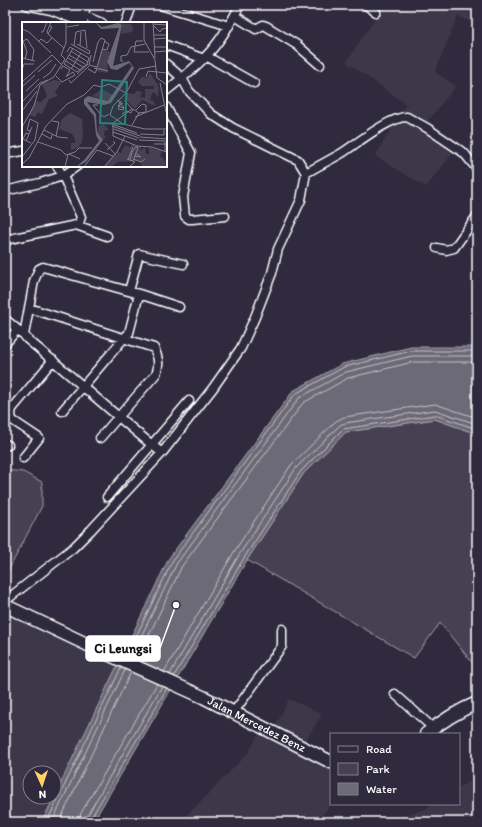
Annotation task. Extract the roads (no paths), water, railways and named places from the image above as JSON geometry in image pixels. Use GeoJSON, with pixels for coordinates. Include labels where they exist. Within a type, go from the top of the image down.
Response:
{"type":"FeatureCollection","features":[{"type":"Feature","properties":{"kind":"main road","name":"Jalan Mercedez Benz"},"geometry":{"type":"LineString","coordinates":[[5,607],[8,607],[203,697],[330,762]]}},
{"type":"Feature","properties":{"kind":"main road"},"geometry":{"type":"LineString","coordinates":[[430,731],[461,709],[477,703]]}},
{"type":"Feature","properties":{"kind":"street"},"geometry":{"type":"LineString","coordinates":[[26,5],[97,22]]}},
{"type":"Feature","properties":{"kind":"street"},"geometry":{"type":"LineString","coordinates":[[57,5],[83,19]]}},
{"type":"Feature","properties":{"kind":"street"},"geometry":{"type":"LineString","coordinates":[[83,19],[87,5]]}},
{"type":"Feature","properties":{"kind":"street"},"geometry":{"type":"LineString","coordinates":[[126,22],[132,5]]}},
{"type":"Feature","properties":{"kind":"street"},"geometry":{"type":"LineString","coordinates":[[160,5],[229,26]]}},
{"type":"Feature","properties":{"kind":"street"},"geometry":{"type":"LineString","coordinates":[[167,89],[205,57],[229,26],[240,5]]}},
{"type":"Feature","properties":{"kind":"street"},"geometry":{"type":"LineString","coordinates":[[366,5],[376,12]]}},
{"type":"Feature","properties":{"kind":"street"},"geometry":{"type":"LineString","coordinates":[[235,16],[256,29],[263,25],[266,26],[297,44],[320,64]]}},
{"type":"Feature","properties":{"kind":"street"},"geometry":{"type":"LineString","coordinates":[[167,45],[205,57],[254,83]]}},
{"type":"Feature","properties":{"kind":"street"},"geometry":{"type":"LineString","coordinates":[[5,601],[74,548],[162,453],[213,388],[241,348],[272,273],[278,249],[301,200],[306,173],[298,160],[233,128],[211,114],[189,91],[182,78],[167,65]]}},
{"type":"Feature","properties":{"kind":"street"},"geometry":{"type":"LineString","coordinates":[[167,109],[191,153],[183,197],[186,216],[192,219],[225,216]]}},
{"type":"Feature","properties":{"kind":"street"},"geometry":{"type":"LineString","coordinates":[[306,173],[385,125],[403,117],[407,117],[427,128],[464,153],[477,169]]}},
{"type":"Feature","properties":{"kind":"street"},"geometry":{"type":"LineString","coordinates":[[5,154],[22,150]]}},
{"type":"Feature","properties":{"kind":"street"},"geometry":{"type":"LineString","coordinates":[[58,167],[63,176],[80,218],[76,225]]}},
{"type":"Feature","properties":{"kind":"street"},"geometry":{"type":"LineString","coordinates":[[5,190],[40,183],[63,176],[76,167]]}},
{"type":"Feature","properties":{"kind":"street"},"geometry":{"type":"LineString","coordinates":[[438,248],[446,250],[454,248],[477,216]]}},
{"type":"Feature","properties":{"kind":"street"},"geometry":{"type":"LineString","coordinates":[[5,240],[76,225],[107,236]]}},
{"type":"Feature","properties":{"kind":"street"},"geometry":{"type":"LineString","coordinates":[[129,291],[139,254],[183,264]]}},
{"type":"Feature","properties":{"kind":"street"},"geometry":{"type":"LineString","coordinates":[[24,335],[36,273],[43,267],[129,291],[179,307]]}},
{"type":"Feature","properties":{"kind":"street"},"geometry":{"type":"LineString","coordinates":[[62,411],[129,333],[139,294]]}},
{"type":"Feature","properties":{"kind":"street"},"geometry":{"type":"LineString","coordinates":[[29,308],[154,348],[158,356],[159,367],[156,374],[100,438]]}},
{"type":"Feature","properties":{"kind":"street"},"geometry":{"type":"LineString","coordinates":[[5,319],[162,453]]}},
{"type":"Feature","properties":{"kind":"street"},"geometry":{"type":"LineString","coordinates":[[5,344],[17,330]]}},
{"type":"Feature","properties":{"kind":"street"},"geometry":{"type":"LineString","coordinates":[[23,458],[39,438],[12,420],[12,409],[53,360]]}},
{"type":"Feature","properties":{"kind":"street"},"geometry":{"type":"LineString","coordinates":[[107,497],[189,401]]}},
{"type":"Feature","properties":{"kind":"street"},"geometry":{"type":"LineString","coordinates":[[233,713],[280,649],[282,629]]}},
{"type":"Feature","properties":{"kind":"street"},"geometry":{"type":"LineString","coordinates":[[395,694],[430,731]]}},
{"type":"Feature","properties":{"kind":"water"},"geometry":{"type":"Polygon","coordinates":[[[411,347],[477,347],[477,434],[435,419],[346,432],[304,473],[247,560],[93,822],[42,822],[50,805],[62,805],[62,780],[169,558],[293,391],[342,364],[411,347]]]}},
{"type":"Feature","properties":{"kind":"place","name":"Ci Leungsi"},"geometry":{"type":"Point","coordinates":[176,605]}}]}
